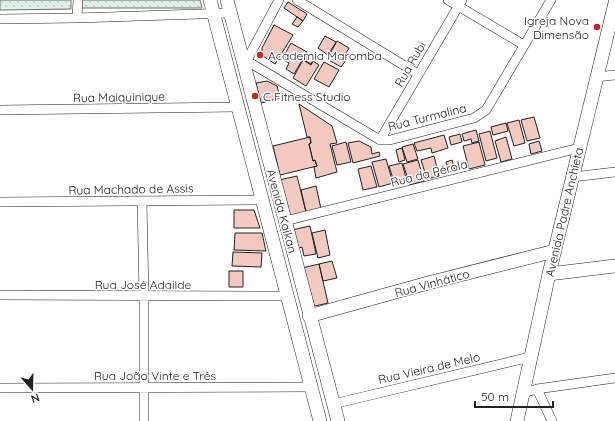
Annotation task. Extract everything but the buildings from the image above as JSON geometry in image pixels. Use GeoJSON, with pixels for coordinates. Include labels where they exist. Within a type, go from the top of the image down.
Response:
{"type":"FeatureCollection","features":[{"type":"Feature","properties":{"kind":"street"},"geometry":{"type":"LineString","coordinates":[[77,18],[78,0]]}},
{"type":"Feature","properties":{"kind":"street","name":"Avenida Kaikan"},"geometry":{"type":"LineString","coordinates":[[210,0],[320,421]]}},
{"type":"Feature","properties":{"kind":"street","name":"Avenida Kaikan"},"geometry":{"type":"LineString","coordinates":[[227,0],[244,59],[309,316],[338,421]]}},
{"type":"Feature","properties":{"kind":"street"},"geometry":{"type":"LineString","coordinates":[[297,0],[418,74]]}},
{"type":"Feature","properties":{"kind":"street"},"geometry":{"type":"LineString","coordinates":[[448,0],[460,3],[524,45]]}},
{"type":"Feature","properties":{"kind":"street","name":"Rua Turmalina"},"geometry":{"type":"LineString","coordinates":[[244,59],[380,140],[390,140],[474,118],[482,114],[486,110],[551,0]]}},
{"type":"Feature","properties":{"kind":"street"},"geometry":{"type":"LineString","coordinates":[[244,59],[277,2]]}},
{"type":"Feature","properties":{"kind":"street","name":"Rua Rubi"},"geometry":{"type":"LineString","coordinates":[[380,140],[460,3]]}},
{"type":"Feature","properties":{"kind":"street","name":"Avenida Padre Anchieta"},"geometry":{"type":"LineString","coordinates":[[517,421],[549,274],[596,77],[613,21],[615,3]]}},
{"type":"Feature","properties":{"kind":"street"},"geometry":{"type":"LineString","coordinates":[[0,19],[230,14]]}},
{"type":"Feature","properties":{"kind":"street"},"geometry":{"type":"LineString","coordinates":[[596,77],[615,75]]}},
{"type":"Feature","properties":{"kind":"street","name":"Rua Maiquinique"},"geometry":{"type":"LineString","coordinates":[[0,110],[237,107]]}},
{"type":"Feature","properties":{"kind":"street","name":"Rua da Pérola"},"geometry":{"type":"LineString","coordinates":[[285,222],[579,148]]}},
{"type":"Feature","properties":{"kind":"street"},"geometry":{"type":"LineString","coordinates":[[573,177],[615,172]]}},
{"type":"Feature","properties":{"kind":"street","name":"Rua Machado de Assis"},"geometry":{"type":"LineString","coordinates":[[0,202],[262,200]]}},
{"type":"Feature","properties":{"kind":"street"},"geometry":{"type":"LineString","coordinates":[[142,201],[144,421]]}},
{"type":"Feature","properties":{"kind":"street","name":"Rua Vinhático"},"geometry":{"type":"LineString","coordinates":[[309,316],[428,283],[555,251]]}},
{"type":"Feature","properties":{"kind":"street"},"geometry":{"type":"LineString","coordinates":[[549,274],[615,266]]}},
{"type":"Feature","properties":{"kind":"street","name":"Rua José Adailde"},"geometry":{"type":"LineString","coordinates":[[0,295],[287,296]]}},
{"type":"Feature","properties":{"kind":"street"},"geometry":{"type":"LineString","coordinates":[[293,320],[309,316]]}},
{"type":"Feature","properties":{"kind":"street","name":"Rua Vieira de Melo"},"geometry":{"type":"LineString","coordinates":[[333,404],[530,357]]}},
{"type":"Feature","properties":{"kind":"street"},"geometry":{"type":"LineString","coordinates":[[524,393],[537,389],[615,378]]}},
{"type":"Feature","properties":{"kind":"street","name":"Rua João Vinte e Três"},"geometry":{"type":"LineString","coordinates":[[0,388],[310,387]]}},
{"type":"Feature","properties":{"kind":"street"},"geometry":{"type":"LineString","coordinates":[[537,389],[552,421]]}},
{"type":"Feature","properties":{"kind":"green space"},"geometry":{"type":"Polygon","coordinates":[[[0,0],[71,0],[71,9],[0,10],[0,0]]]}},
{"type":"Feature","properties":{"kind":"green space"},"geometry":{"type":"Polygon","coordinates":[[[81,0],[200,0],[202,8],[81,8],[81,0]]]}},
{"type":"Feature","properties":{"kind":"place","name":"Igreja Nova Dimensão"},"geometry":{"type":"Point","coordinates":[597,27]}},
{"type":"Feature","properties":{"kind":"place","name":"Academia Maromba"},"geometry":{"type":"Point","coordinates":[260,55]}},
{"type":"Feature","properties":{"kind":"place","name":"C Fitness Studio"},"geometry":{"type":"Point","coordinates":[255,96]}}]}
